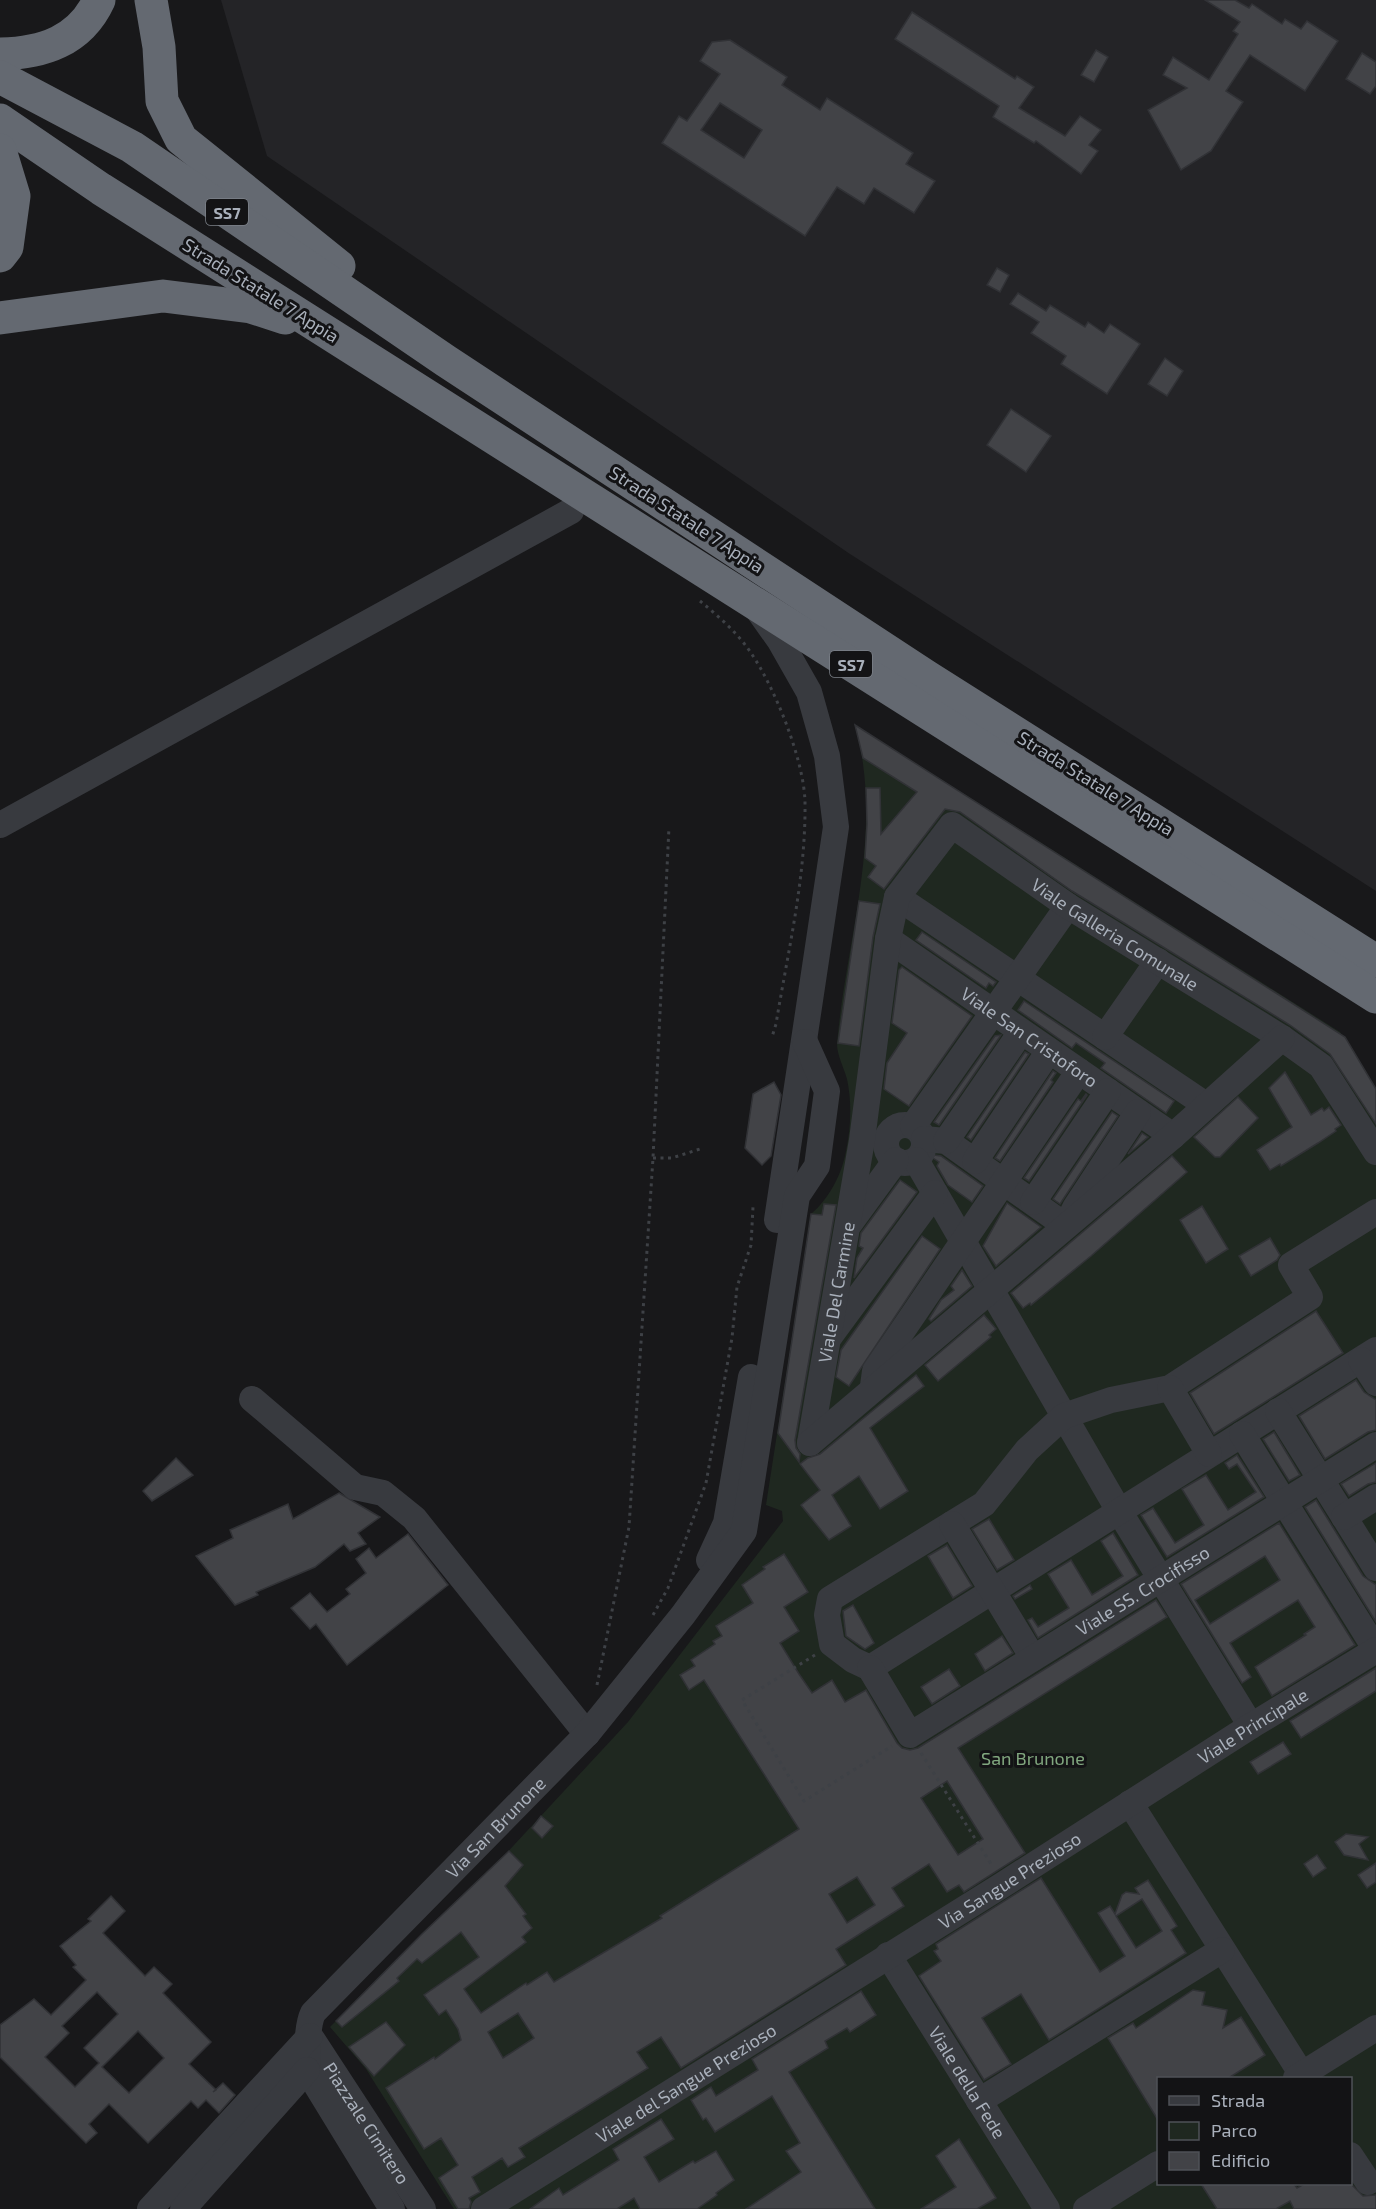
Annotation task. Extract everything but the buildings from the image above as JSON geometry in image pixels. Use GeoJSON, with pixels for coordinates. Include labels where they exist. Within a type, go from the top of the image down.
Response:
{"type":"FeatureCollection","features":[{"type":"Feature","properties":{"kind":"highway"},"geometry":{"type":"LineString","coordinates":[[0,54],[24,53],[52,46],[71,35],[92,15],[99,0]]}},
{"type":"Feature","properties":{"kind":"highway"},"geometry":{"type":"LineString","coordinates":[[151,0],[159,48],[162,101],[182,139],[322,250],[446,361]]}},
{"type":"Feature","properties":{"kind":"highway","name":"Strada Statale 7 Appia"},"geometry":{"type":"LineString","coordinates":[[0,77],[132,147],[446,361],[926,676],[1376,961]]}},
{"type":"Feature","properties":{"kind":"highway","name":"Strada Statale 7 Appia"},"geometry":{"type":"LineString","coordinates":[[0,120],[101,189],[1376,996]]}},
{"type":"Feature","properties":{"kind":"highway"},"geometry":{"type":"LineString","coordinates":[[0,150],[14,196],[7,247],[0,256]]}},
{"type":"Feature","properties":{"kind":"highway"},"geometry":{"type":"LineString","coordinates":[[0,318],[163,296],[251,307],[325,331]]}},
{"type":"Feature","properties":{"kind":"street"},"geometry":{"type":"LineString","coordinates":[[0,825],[570,511]]}},
{"type":"Feature","properties":{"kind":"street"},"geometry":{"type":"LineString","coordinates":[[683,1615],[726,1523],[805,1042],[836,827],[827,756],[809,692],[780,641],[753,602]]}},
{"type":"Feature","properties":{"kind":"street","name":"Viale Galleria Comunale"},"geometry":{"type":"LineString","coordinates":[[897,897],[952,825],[1068,906],[1282,1038],[1321,1066],[1376,1152]]}},
{"type":"Feature","properties":{"kind":"street"},"geometry":{"type":"LineString","coordinates":[[897,897],[1206,1105]]}},
{"type":"Feature","properties":{"kind":"street","name":"Viale Del Carmine"},"geometry":{"type":"LineString","coordinates":[[872,1390],[810,1443],[848,1225],[906,1144],[888,939],[897,897]]}},
{"type":"Feature","properties":{"kind":"street"},"geometry":{"type":"LineString","coordinates":[[848,1225],[906,1144],[992,1012],[1068,906]]}},
{"type":"Feature","properties":{"kind":"street","name":"Viale San Cristoforo"},"geometry":{"type":"LineString","coordinates":[[888,939],[1173,1136]]}},
{"type":"Feature","properties":{"kind":"street"},"geometry":{"type":"LineString","coordinates":[[1105,1037],[1158,961]]}},
{"type":"Feature","properties":{"kind":"street"},"geometry":{"type":"LineString","coordinates":[[906,1144],[1021,1032]]}},
{"type":"Feature","properties":{"kind":"street"},"geometry":{"type":"LineString","coordinates":[[872,1390],[1173,1136],[1282,1038]]}},
{"type":"Feature","properties":{"kind":"street"},"geometry":{"type":"LineString","coordinates":[[683,1615],[744,1531],[797,1196],[818,1166],[827,1091],[805,1042]]}},
{"type":"Feature","properties":{"kind":"street"},"geometry":{"type":"LineString","coordinates":[[975,1161],[1049,1051]]}},
{"type":"Feature","properties":{"kind":"street"},"geometry":{"type":"LineString","coordinates":[[872,1390],[875,1371],[1079,1071]]}},
{"type":"Feature","properties":{"kind":"street"},"geometry":{"type":"LineString","coordinates":[[1033,1202],[1108,1091]]}},
{"type":"Feature","properties":{"kind":"street"},"geometry":{"type":"LineString","coordinates":[[1066,1226],[1075,1208],[1138,1112]]}},
{"type":"Feature","properties":{"kind":"street"},"geometry":{"type":"LineString","coordinates":[[822,1133],[906,1144],[975,1161],[1066,1226]]}},
{"type":"Feature","properties":{"kind":"street"},"geometry":{"type":"LineString","coordinates":[[906,1144],[1119,1511],[1251,1726]]}},
{"type":"Feature","properties":{"kind":"street"},"geometry":{"type":"LineString","coordinates":[[826,1341],[935,1193]]}},
{"type":"Feature","properties":{"kind":"street"},"geometry":{"type":"LineString","coordinates":[[910,1735],[870,1668],[853,1660],[832,1644],[827,1615],[830,1599],[984,1504],[1027,1450],[1064,1416],[1111,1400],[1170,1388],[1310,1296],[1291,1265],[1376,1212]]}},
{"type":"Feature","properties":{"kind":"street"},"geometry":{"type":"LineString","coordinates":[[870,1668],[1368,1355],[1376,1383]]}},
{"type":"Feature","properties":{"kind":"street"},"geometry":{"type":"LineString","coordinates":[[1170,1388],[1209,1454]]}},
{"type":"Feature","properties":{"kind":"street"},"geometry":{"type":"LineString","coordinates":[[252,1399],[355,1487],[383,1493],[414,1518],[587,1734]]}},
{"type":"Feature","properties":{"kind":"street"},"geometry":{"type":"LineString","coordinates":[[1278,1411],[1376,1568]]}},
{"type":"Feature","properties":{"kind":"street"},"geometry":{"type":"LineString","coordinates":[[1242,1434],[1376,1650]]}},
{"type":"Feature","properties":{"kind":"street","name":"Viale SS. Crocifisso"},"geometry":{"type":"LineString","coordinates":[[910,1735],[1376,1445]]}},
{"type":"Feature","properties":{"kind":"street"},"geometry":{"type":"LineString","coordinates":[[1344,1517],[1376,1497]]}},
{"type":"Feature","properties":{"kind":"street"},"geometry":{"type":"LineString","coordinates":[[952,1524],[1033,1658]]}},
{"type":"Feature","properties":{"kind":"street","name":"Via San Brunone"},"geometry":{"type":"LineString","coordinates":[[307,2070],[309,2023],[313,2013],[587,1734],[683,1615]]}},
{"type":"Feature","properties":{"kind":"street","name":"Viale Principale"},"geometry":{"type":"LineString","coordinates":[[1130,1803],[1376,1650]]}},
{"type":"Feature","properties":{"kind":"street"},"geometry":{"type":"LineString","coordinates":[[1130,1803],[1300,2077],[1376,2028]]}},
{"type":"Feature","properties":{"kind":"street","name":"Via Sangue Prezioso"},"geometry":{"type":"LineString","coordinates":[[888,1955],[1130,1803]]}},
{"type":"Feature","properties":{"kind":"street"},"geometry":{"type":"LineString","coordinates":[[979,2101],[1222,1950]]}},
{"type":"Feature","properties":{"kind":"street","name":"Viale della Fede"},"geometry":{"type":"LineString","coordinates":[[888,1955],[1047,2209]]}},
{"type":"Feature","properties":{"kind":"street","name":"Viale del Sangue Prezioso"},"geometry":{"type":"LineString","coordinates":[[484,2209],[888,1955]]}},
{"type":"Feature","properties":{"kind":"street","name":"Via San Brunone"},"geometry":{"type":"LineString","coordinates":[[150,2209],[310,2037]]}},
{"type":"Feature","properties":{"kind":"street","name":"Piazzale Cimitero"},"geometry":{"type":"LineString","coordinates":[[310,2037],[423,2209]]}},
{"type":"Feature","properties":{"kind":"street"},"geometry":{"type":"LineString","coordinates":[[183,2209],[307,2070]]}},
{"type":"Feature","properties":{"kind":"street","name":"Piazzale Cimitero"},"geometry":{"type":"LineString","coordinates":[[307,2070],[392,2209]]}},
{"type":"Feature","properties":{"kind":"street"},"geometry":{"type":"LineString","coordinates":[[1352,2158],[1368,2182]]}},
{"type":"Feature","properties":{"kind":"street"},"geometry":{"type":"LineString","coordinates":[[1086,2209],[1157,2165]]}},
{"type":"Feature","properties":{"kind":"path"},"geometry":{"type":"LineString","coordinates":[[697,598],[719,616],[751,652],[772,691],[799,768],[805,800],[801,873],[772,1037]]}},
{"type":"Feature","properties":{"kind":"path"},"geometry":{"type":"LineString","coordinates":[[604,1682],[596,1690],[629,1527],[653,1158],[669,827]]}},
{"type":"Feature","properties":{"kind":"path"},"geometry":{"type":"LineString","coordinates":[[653,1158],[672,1158],[703,1148]]}},
{"type":"Feature","properties":{"kind":"path"},"geometry":{"type":"LineString","coordinates":[[651,1619],[668,1588],[706,1483],[732,1338],[737,1287],[751,1245],[753,1207]]}},
{"type":"Feature","properties":{"kind":"path"},"geometry":{"type":"LineString","coordinates":[[832,1644],[742,1700],[804,1801],[910,1735],[1004,1884]]}},
{"type":"Feature","properties":{"kind":"shaded area"},"geometry":{"type":"Polygon","coordinates":[[[221,0],[1376,0],[1376,891],[850,554],[267,156],[221,0]]]}},
{"type":"Feature","properties":{"kind":"green space","name":"San Brunone"},"geometry":{"type":"Polygon","coordinates":[[[860,728],[1340,1032],[1376,1089],[1376,2209],[454,2209],[366,2069],[330,2027],[422,1934],[488,1873],[628,1722],[783,1521],[782,1511],[766,1505],[811,1214],[824,1201],[838,1177],[844,1160],[850,1124],[849,1088],[837,1044],[864,850],[866,811],[864,772],[857,732],[860,728]]]}}]}
